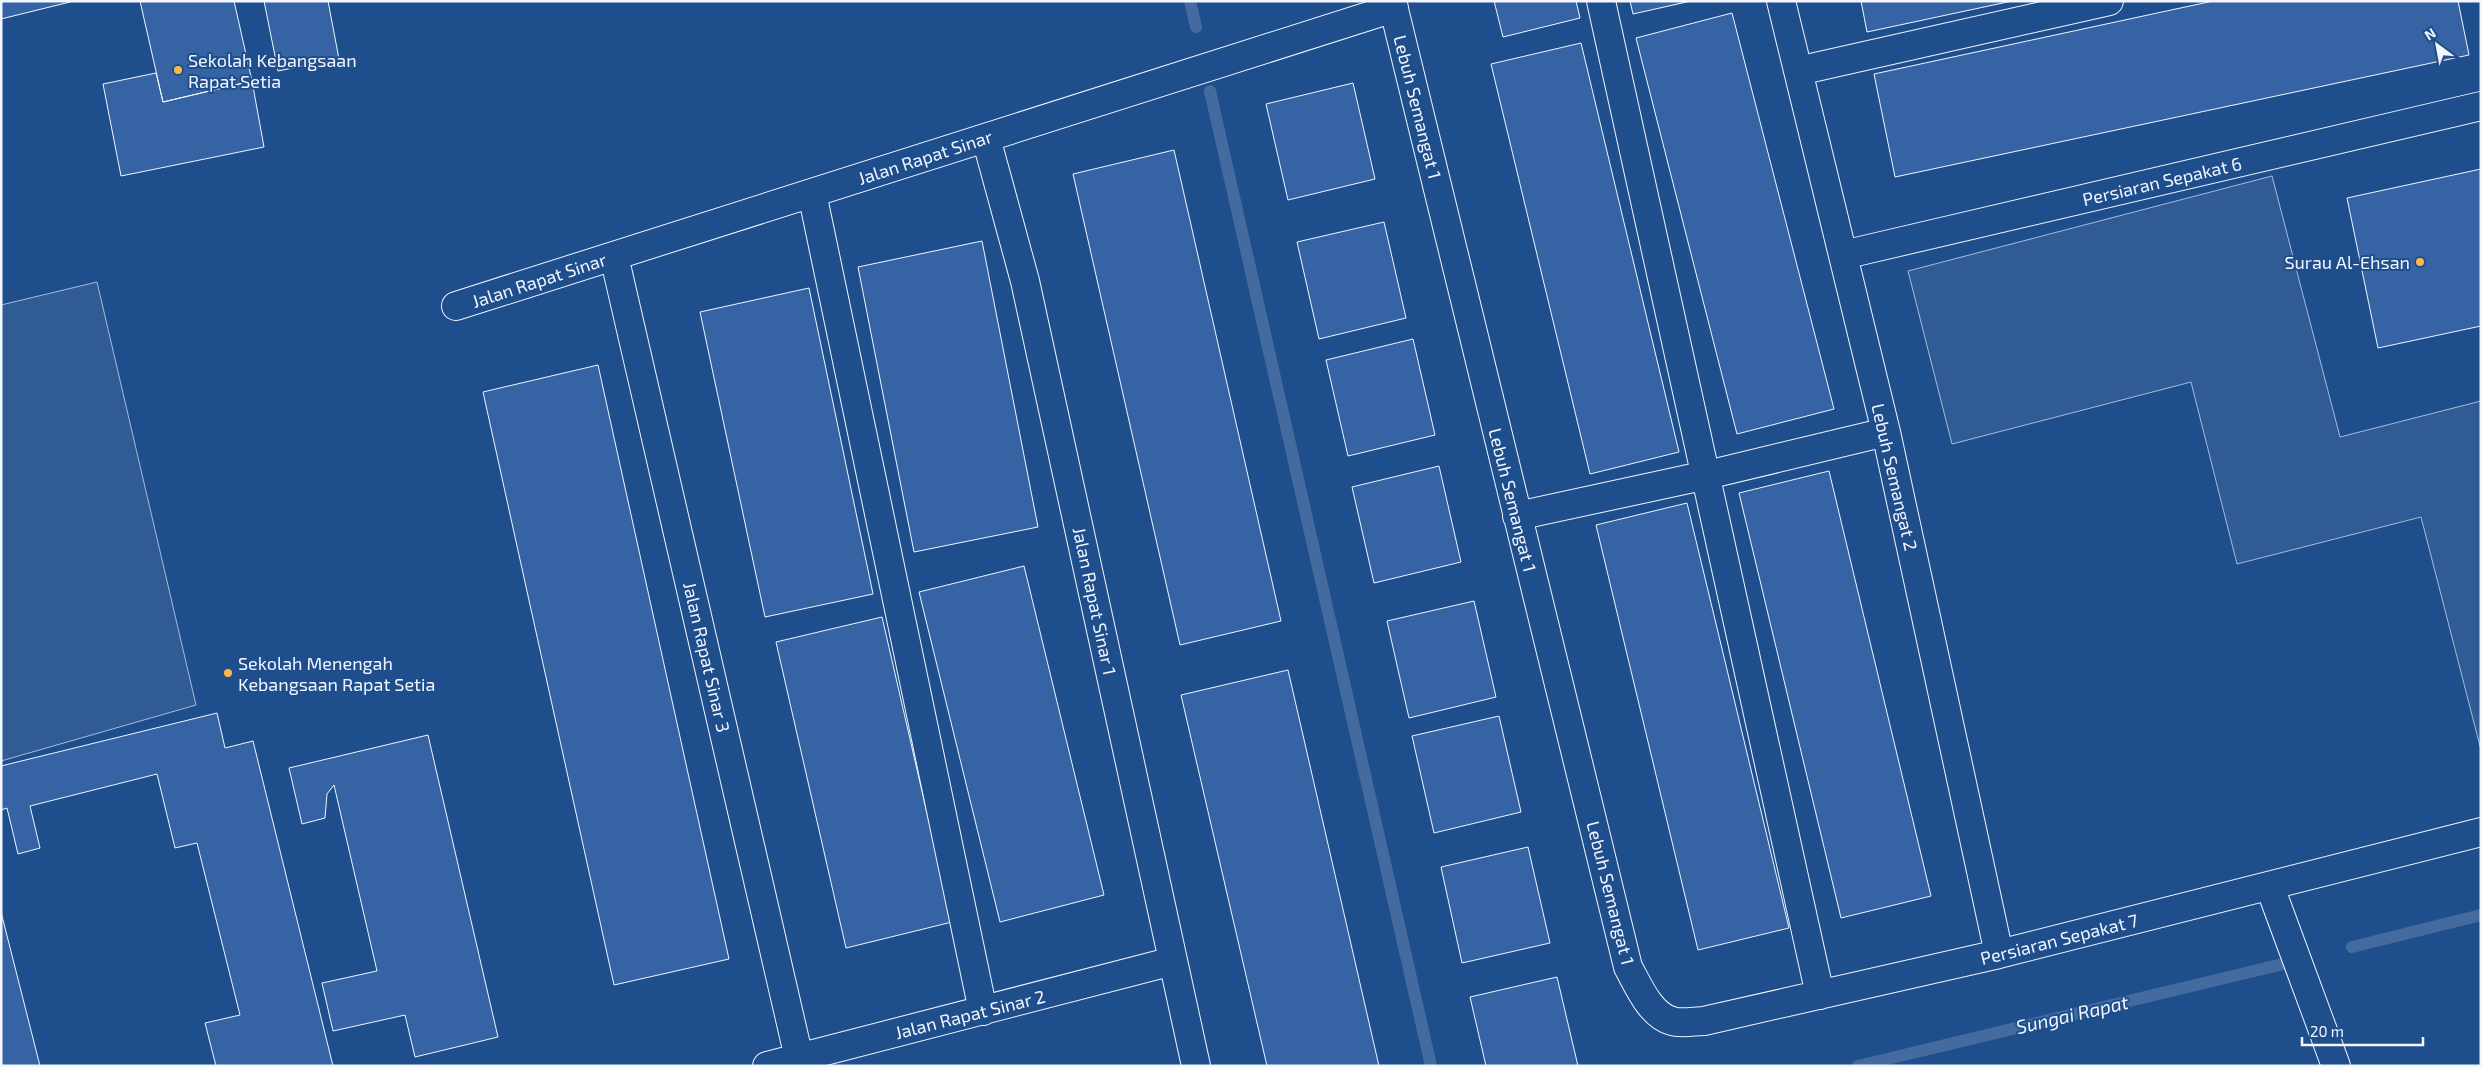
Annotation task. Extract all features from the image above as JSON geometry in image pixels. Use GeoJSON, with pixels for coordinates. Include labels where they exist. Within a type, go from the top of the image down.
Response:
{"type":"FeatureCollection","features":[{"type":"Feature","properties":{"kind":"street"},"geometry":{"type":"LineString","coordinates":[[1601,1],[1707,475],[1820,995]]}},
{"type":"Feature","properties":{"kind":"street","name":"Lebuh Semangat 2"},"geometry":{"type":"LineString","coordinates":[[1781,1],[1886,432],[1999,954]]}},
{"type":"Feature","properties":{"kind":"street"},"geometry":{"type":"LineString","coordinates":[[1798,71],[2109,1]]}},
{"type":"Feature","properties":{"kind":"street","name":"Jalan Rapat Sinar"},"geometry":{"type":"LineString","coordinates":[[456,306],[986,138],[1393,5]]}},
{"type":"Feature","properties":{"kind":"street","name":"Lebuh Semangat 1"},"geometry":{"type":"LineString","coordinates":[[1393,5],[1628,967],[1644,996]]}},
{"type":"Feature","properties":{"kind":"street","name":"Persiaran Sepakat 6"},"geometry":{"type":"LineString","coordinates":[[1843,255],[2481,106]]}},
{"type":"Feature","properties":{"kind":"street","name":"Jalan Rapat Sinar 1"},"geometry":{"type":"LineString","coordinates":[[986,138],[1025,281],[1196,1066]]}},
{"type":"Feature","properties":{"kind":"street"},"geometry":{"type":"LineString","coordinates":[[812,193],[983,1010]]}},
{"type":"Feature","properties":{"kind":"street","name":"Jalan Rapat Sinar 3"},"geometry":{"type":"LineString","coordinates":[[614,256],[799,1058]]}},
{"type":"Feature","properties":{"kind":"street"},"geometry":{"type":"LineString","coordinates":[[1517,516],[1707,475],[1886,432]]}},
{"type":"Feature","properties":{"kind":"street","name":"Persiaran Sepakat 7"},"geometry":{"type":"LineString","coordinates":[[1644,996],[1658,1013],[1673,1021],[1704,1021],[1999,954],[2270,887],[2481,832]]}},
{"type":"Feature","properties":{"kind":"street"},"geometry":{"type":"LineString","coordinates":[[2270,887],[2336,1066]]}},
{"type":"Feature","properties":{"kind":"street","name":"Jalan Rapat Sinar 2"},"geometry":{"type":"LineString","coordinates":[[767,1066],[1174,961]]}},
{"type":"Feature","properties":{"kind":"shaded area"},"geometry":{"type":"Polygon","coordinates":[[[2272,176],[2340,437],[2481,401],[2481,750],[2421,517],[2237,564],[2191,382],[1952,444],[1908,271],[2272,176]]]}},
{"type":"Feature","properties":{"kind":"shaded area"},"geometry":{"type":"Polygon","coordinates":[[[97,282],[196,705],[1,761],[1,305],[97,282]]]}},
{"type":"Feature","properties":{"kind":"building"},"geometry":{"type":"Polygon","coordinates":[[[1,1],[74,1],[1,19],[1,1]]]}},
{"type":"Feature","properties":{"kind":"building"},"geometry":{"type":"Polygon","coordinates":[[[140,1],[234,1],[252,81],[163,102],[140,1]]]}},
{"type":"Feature","properties":{"kind":"building"},"geometry":{"type":"Polygon","coordinates":[[[264,1],[328,1],[339,59],[278,71],[264,1]]]}},
{"type":"Feature","properties":{"kind":"building"},"geometry":{"type":"Polygon","coordinates":[[[1494,1],[1576,1],[1580,18],[1503,37],[1494,1]]]}},
{"type":"Feature","properties":{"kind":"building"},"geometry":{"type":"Polygon","coordinates":[[[1630,1],[1691,1],[1633,14],[1630,1]]]}},
{"type":"Feature","properties":{"kind":"building"},"geometry":{"type":"Polygon","coordinates":[[[1861,1],[2012,1],[1867,32],[1861,1]]]}},
{"type":"Feature","properties":{"kind":"building"},"geometry":{"type":"Polygon","coordinates":[[[2213,1],[2458,1],[2469,55],[1895,177],[1874,74],[2213,1]]]}},
{"type":"Feature","properties":{"kind":"building"},"geometry":{"type":"Polygon","coordinates":[[[1732,13],[1834,409],[1737,434],[1636,38],[1732,13]]]}},
{"type":"Feature","properties":{"kind":"building"},"geometry":{"type":"Polygon","coordinates":[[[1581,43],[1679,452],[1590,474],[1491,64],[1581,43]]]}},
{"type":"Feature","properties":{"kind":"building"},"geometry":{"type":"Polygon","coordinates":[[[156,73],[163,102],[252,81],[264,147],[121,176],[103,84],[156,73]]]}},
{"type":"Feature","properties":{"kind":"building"},"geometry":{"type":"Polygon","coordinates":[[[1353,83],[1375,179],[1288,200],[1266,104],[1353,83]]]}},
{"type":"Feature","properties":{"kind":"building"},"geometry":{"type":"Polygon","coordinates":[[[1174,150],[1281,621],[1180,645],[1073,174],[1174,150]]]}},
{"type":"Feature","properties":{"kind":"building","name":"Surau Al-Ehsan"},"geometry":{"type":"Polygon","coordinates":[[[2481,169],[2481,326],[2378,348],[2347,198],[2481,169]]]}},
{"type":"Feature","properties":{"kind":"building"},"geometry":{"type":"Polygon","coordinates":[[[1384,222],[1406,318],[1319,339],[1297,242],[1384,222]]]}},
{"type":"Feature","properties":{"kind":"building"},"geometry":{"type":"Polygon","coordinates":[[[982,241],[1038,527],[914,552],[858,267],[982,241]]]}},
{"type":"Feature","properties":{"kind":"building"},"geometry":{"type":"Polygon","coordinates":[[[809,288],[873,594],[765,617],[700,312],[809,288]]]}},
{"type":"Feature","properties":{"kind":"building"},"geometry":{"type":"Polygon","coordinates":[[[1413,339],[1435,435],[1348,456],[1326,360],[1413,339]]]}},
{"type":"Feature","properties":{"kind":"building"},"geometry":{"type":"Polygon","coordinates":[[[598,365],[729,959],[614,985],[483,392],[598,365]]]}},
{"type":"Feature","properties":{"kind":"building"},"geometry":{"type":"Polygon","coordinates":[[[1439,466],[1461,562],[1374,583],[1352,487],[1439,466]]]}},
{"type":"Feature","properties":{"kind":"building"},"geometry":{"type":"Polygon","coordinates":[[[1829,471],[1931,896],[1841,918],[1739,493],[1829,471]]]}},
{"type":"Feature","properties":{"kind":"building"},"geometry":{"type":"Polygon","coordinates":[[[1687,503],[1789,928],[1698,950],[1596,525],[1687,503]]]}},
{"type":"Feature","properties":{"kind":"building"},"geometry":{"type":"Polygon","coordinates":[[[1024,566],[1104,895],[1000,922],[919,592],[1024,566]]]}},
{"type":"Feature","properties":{"kind":"building"},"geometry":{"type":"Polygon","coordinates":[[[1474,601],[1496,697],[1409,718],[1387,621],[1474,601]]]}},
{"type":"Feature","properties":{"kind":"building"},"geometry":{"type":"Polygon","coordinates":[[[882,617],[952,922],[846,948],[776,642],[882,617]]]}},
{"type":"Feature","properties":{"kind":"building"},"geometry":{"type":"Polygon","coordinates":[[[1288,670],[1379,1066],[1267,1066],[1181,695],[1288,670]]]}},
{"type":"Feature","properties":{"kind":"building"},"geometry":{"type":"Polygon","coordinates":[[[217,713],[225,748],[253,741],[333,1066],[216,1066],[205,1023],[240,1015],[197,843],[175,848],[157,774],[30,806],[40,848],[18,854],[7,808],[1,810],[1,766],[217,713]]]}},
{"type":"Feature","properties":{"kind":"building"},"geometry":{"type":"Polygon","coordinates":[[[1499,716],[1521,812],[1434,833],[1412,736],[1499,716]]]}},
{"type":"Feature","properties":{"kind":"building"},"geometry":{"type":"Polygon","coordinates":[[[428,735],[498,1037],[415,1057],[405,1015],[333,1031],[322,983],[377,971],[334,785],[327,794],[325,818],[302,824],[289,768],[428,735]]]}},
{"type":"Feature","properties":{"kind":"building"},"geometry":{"type":"Polygon","coordinates":[[[1528,847],[1550,943],[1462,963],[1441,867],[1528,847]]]}},
{"type":"Feature","properties":{"kind":"building"},"geometry":{"type":"Polygon","coordinates":[[[1,912],[40,1066],[1,1066],[1,912]]]}},
{"type":"Feature","properties":{"kind":"building"},"geometry":{"type":"Polygon","coordinates":[[[1557,977],[1578,1066],[1486,1066],[1470,997],[1557,977]]]}},
{"type":"Feature","properties":{"kind":"waterway"},"geometry":{"type":"LineString","coordinates":[[1190,1],[1196,27]]}},
{"type":"Feature","properties":{"kind":"waterway"},"geometry":{"type":"LineString","coordinates":[[1210,91],[1431,1066]]}},
{"type":"Feature","properties":{"kind":"waterway","name":"Sungai Rapat"},"geometry":{"type":"LineString","coordinates":[[2352,947],[2481,915]]}},
{"type":"Feature","properties":{"kind":"waterway","name":"Sungai Rapat"},"geometry":{"type":"LineString","coordinates":[[1858,1066],[2287,963]]}},
{"type":"Feature","properties":{"kind":"place","name":"Sekolah Kebangsaan Rapat Setia"},"geometry":{"type":"Point","coordinates":[178,70]}},
{"type":"Feature","properties":{"kind":"place","name":"Surau Al-Ehsan"},"geometry":{"type":"Point","coordinates":[2420,262]}},
{"type":"Feature","properties":{"kind":"place","name":"Sekolah Menengah Kebangsaan Rapat Setia"},"geometry":{"type":"Point","coordinates":[228,673]}}]}
